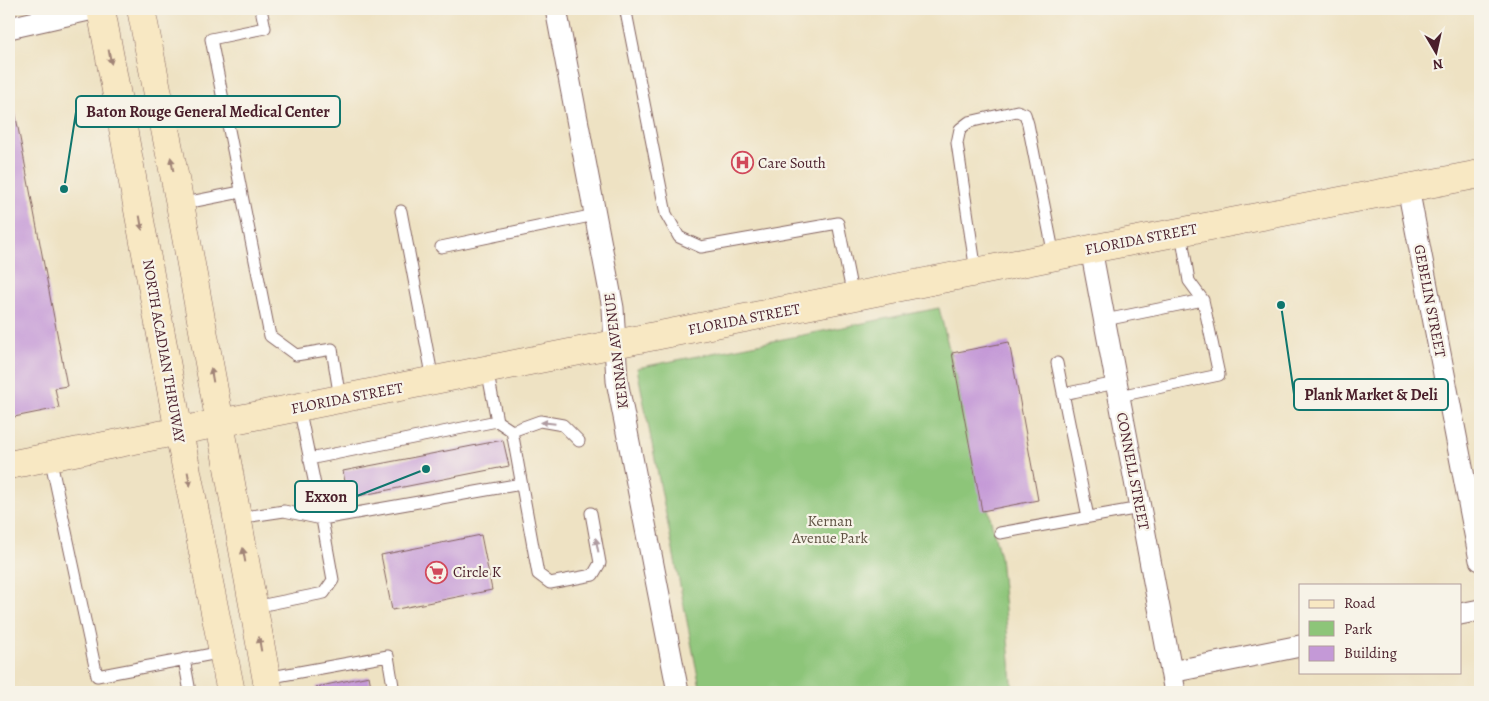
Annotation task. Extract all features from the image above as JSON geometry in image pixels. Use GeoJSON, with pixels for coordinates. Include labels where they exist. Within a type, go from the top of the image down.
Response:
{"type":"FeatureCollection","features":[{"type":"Feature","properties":{"kind":"main road","name":"NORTH ACADIAN THRUWAY"},"geometry":{"type":"LineString","coordinates":[[101,9],[179,432],[231,692]]}},
{"type":"Feature","properties":{"kind":"main road"},"geometry":{"type":"LineString","coordinates":[[141,9],[180,204],[268,685]]}},
{"type":"Feature","properties":{"kind":"main road","name":"FLORIDA STREET"},"geometry":{"type":"LineString","coordinates":[[9,465],[1054,256],[1480,174]]}},
{"type":"Feature","properties":{"kind":"street"},"geometry":{"type":"LineString","coordinates":[[9,28],[93,9]]}},
{"type":"Feature","properties":{"kind":"street","name":"KERNAN AVENUE"},"geometry":{"type":"LineString","coordinates":[[556,9],[613,308],[617,381],[678,692]]}},
{"type":"Feature","properties":{"kind":"street","name":"GEBELIN STREET"},"geometry":{"type":"LineString","coordinates":[[1408,188],[1480,560]]}},
{"type":"Feature","properties":{"kind":"street","name":"CONNELL STREET"},"geometry":{"type":"LineString","coordinates":[[1091,249],[1173,682]]}},
{"type":"Feature","properties":{"kind":"street"},"geometry":{"type":"LineString","coordinates":[[1462,614],[1480,610]]}},
{"type":"Feature","properties":{"kind":"street"},"geometry":{"type":"LineString","coordinates":[[1173,682],[1299,646]]}},
{"type":"Feature","properties":{"kind":"lane"},"geometry":{"type":"LineString","coordinates":[[261,9],[265,28],[211,40],[270,336],[296,355],[332,349],[340,399]]}},
{"type":"Feature","properties":{"kind":"lane"},"geometry":{"type":"LineString","coordinates":[[626,9],[666,214],[678,237],[702,247],[838,223],[852,297]]}},
{"type":"Feature","properties":{"kind":"lane"},"geometry":{"type":"LineString","coordinates":[[976,272],[956,143],[960,129],[969,122],[1017,111],[1025,114],[1027,119],[1054,256]]}},
{"type":"Feature","properties":{"kind":"lane"},"geometry":{"type":"LineString","coordinates":[[180,204],[241,192]]}},
{"type":"Feature","properties":{"kind":"lane"},"geometry":{"type":"LineString","coordinates":[[401,211],[433,380]]}},
{"type":"Feature","properties":{"kind":"lane"},"geometry":{"type":"LineString","coordinates":[[441,247],[595,215]]}},
{"type":"Feature","properties":{"kind":"lane"},"geometry":{"type":"LineString","coordinates":[[1063,394],[1118,389],[1219,375],[1204,300],[1189,281],[1181,232]]}},
{"type":"Feature","properties":{"kind":"lane"},"geometry":{"type":"LineString","coordinates":[[1105,320],[1204,300]]}},
{"type":"Feature","properties":{"kind":"lane"},"geometry":{"type":"LineString","coordinates":[[1056,362],[1088,517]]}},
{"type":"Feature","properties":{"kind":"lane"},"geometry":{"type":"LineString","coordinates":[[487,370],[497,421]]}},
{"type":"Feature","properties":{"kind":"lane"},"geometry":{"type":"LineString","coordinates":[[254,607],[324,593],[333,580],[299,407]]}},
{"type":"Feature","properties":{"kind":"lane"},"geometry":{"type":"LineString","coordinates":[[310,459],[497,421],[512,431],[538,574],[550,583],[593,575],[600,563],[591,513]]}},
{"type":"Feature","properties":{"kind":"lane"},"geometry":{"type":"LineString","coordinates":[[512,431],[540,421],[563,424],[579,441]]}},
{"type":"Feature","properties":{"kind":"lane"},"geometry":{"type":"LineString","coordinates":[[50,457],[97,676],[223,652]]}},
{"type":"Feature","properties":{"kind":"lane"},"geometry":{"type":"LineString","coordinates":[[238,518],[284,511],[322,519],[521,484]]}},
{"type":"Feature","properties":{"kind":"lane"},"geometry":{"type":"LineString","coordinates":[[1000,534],[1140,508]]}},
{"type":"Feature","properties":{"kind":"lane"},"geometry":{"type":"LineString","coordinates":[[268,685],[388,656],[394,692]]}},
{"type":"Feature","properties":{"kind":"lane"},"geometry":{"type":"LineString","coordinates":[[184,659],[190,692]]}},
{"type":"Feature","properties":{"kind":"green space","name":"Kernan Avenue Park"},"geometry":{"type":"Polygon","coordinates":[[[939,308],[1000,557],[1013,692],[701,692],[637,368],[939,308]]]}},
{"type":"Feature","properties":{"kind":"building"},"geometry":{"type":"Polygon","coordinates":[[[9,80],[67,386],[55,388],[59,408],[9,418],[9,80]]]}},
{"type":"Feature","properties":{"kind":"building"},"geometry":{"type":"Polygon","coordinates":[[[1009,342],[1038,500],[982,511],[952,353],[1009,342]]]}},
{"type":"Feature","properties":{"kind":"building"},"geometry":{"type":"Polygon","coordinates":[[[503,440],[509,466],[348,498],[343,471],[503,440]]]}},
{"type":"Feature","properties":{"kind":"building","name":"Circle K"},"geometry":{"type":"Polygon","coordinates":[[[481,535],[492,590],[392,610],[381,555],[481,535]]]}},
{"type":"Feature","properties":{"kind":"building"},"geometry":{"type":"Polygon","coordinates":[[[369,676],[372,692],[318,692],[316,687],[369,676]]]}},
{"type":"Feature","properties":{"kind":"place","name":"Care South"},"geometry":{"type":"Point","coordinates":[742,163]}},
{"type":"Feature","properties":{"kind":"place","name":"Baton Rouge General Medical Center"},"geometry":{"type":"Point","coordinates":[64,189]}},
{"type":"Feature","properties":{"kind":"place","name":"Plank Market & Deli"},"geometry":{"type":"Point","coordinates":[1281,305]}},
{"type":"Feature","properties":{"kind":"place","name":"Exxon"},"geometry":{"type":"Point","coordinates":[426,469]}},
{"type":"Feature","properties":{"kind":"place","name":"Circle K"},"geometry":{"type":"Point","coordinates":[437,572]}}]}
